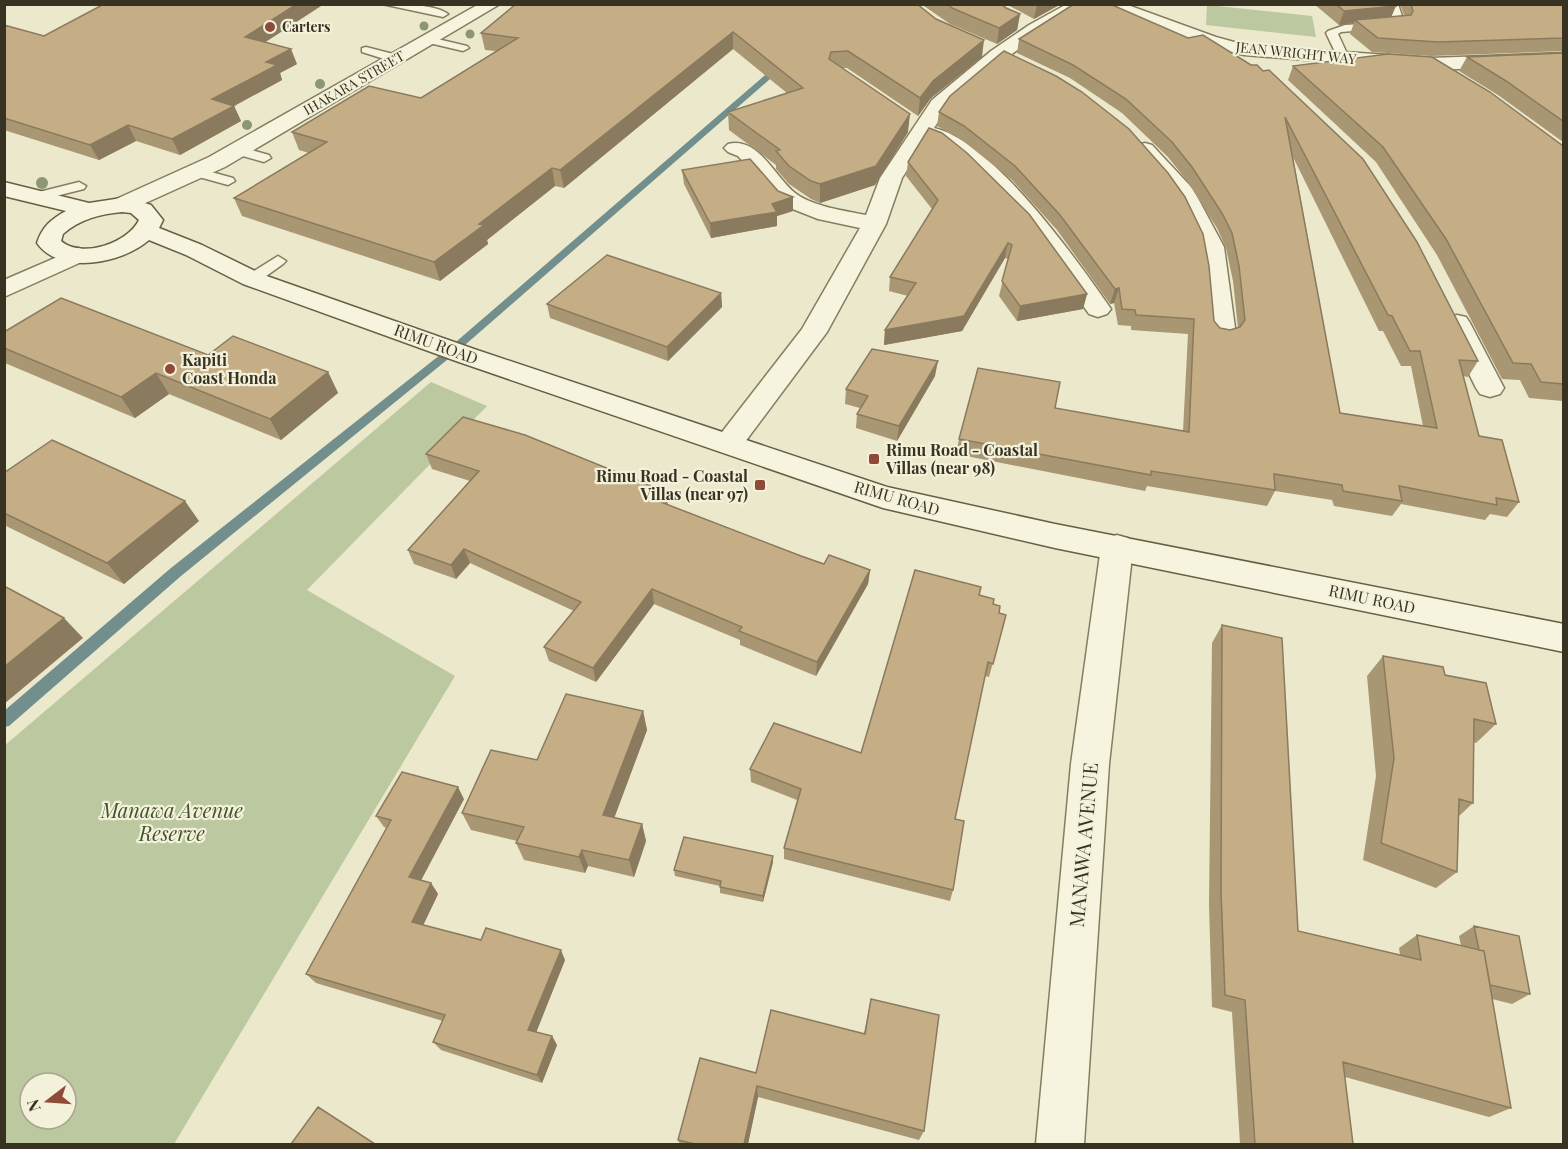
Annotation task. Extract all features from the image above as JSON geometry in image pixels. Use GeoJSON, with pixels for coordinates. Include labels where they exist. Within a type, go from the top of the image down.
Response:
{"type":"FeatureCollection","features":[{"type":"Feature","properties":{"kind":"street","name":"IHAKARA STREET"},"geometry":{"type":"LineString","coordinates":[[114,249],[132,241],[148,225],[216,172],[237,150],[359,88],[397,59],[492,4]]}},
{"type":"Feature","properties":{"kind":"street"},"geometry":{"type":"LineString","coordinates":[[729,443],[814,332],[874,224],[913,123],[939,104],[989,51],[1027,26],[1081,4]]}},
{"type":"Feature","properties":{"kind":"street","name":"JEAN WRIGHT WAY"},"geometry":{"type":"LineString","coordinates":[[1108,4],[1210,41],[1244,50],[1431,64],[1563,59]]}},
{"type":"Feature","properties":{"kind":"street"},"geometry":{"type":"LineString","coordinates":[[1244,50],[1270,76]]}},
{"type":"Feature","properties":{"kind":"street"},"geometry":{"type":"LineString","coordinates":[[989,51],[1026,65]]}},
{"type":"Feature","properties":{"kind":"street"},"geometry":{"type":"LineString","coordinates":[[1431,64],[1461,83]]}},
{"type":"Feature","properties":{"kind":"street"},"geometry":{"type":"LineString","coordinates":[[913,123],[948,141],[975,160],[1036,222],[1098,309]]}},
{"type":"Feature","properties":{"kind":"street"},"geometry":{"type":"LineString","coordinates":[[1129,133],[1161,165],[1185,194],[1212,248],[1223,335]]}},
{"type":"Feature","properties":{"kind":"street"},"geometry":{"type":"LineString","coordinates":[[735,148],[745,152],[788,199],[826,214],[874,224]]}},
{"type":"Feature","properties":{"kind":"street","name":"IHAKARA STREET"},"geometry":{"type":"LineString","coordinates":[[122,205],[216,172]]}},
{"type":"Feature","properties":{"kind":"street"},"geometry":{"type":"LineString","coordinates":[[4,189],[40,196],[88,210]]}},
{"type":"Feature","properties":{"kind":"street"},"geometry":{"type":"LineString","coordinates":[[4,201],[41,228],[54,249],[64,254],[78,255],[114,249]]}},
{"type":"Feature","properties":{"kind":"street"},"geometry":{"type":"LineString","coordinates":[[4,273],[41,228],[88,210],[122,205]]}},
{"type":"Feature","properties":{"kind":"street","name":"RIMU ROAD"},"geometry":{"type":"LineString","coordinates":[[122,205],[137,207],[147,212],[148,225],[252,279],[465,355],[883,497],[996,524],[1563,638]]}},
{"type":"Feature","properties":{"kind":"street","name":"RIMU ROAD"},"geometry":{"type":"LineString","coordinates":[[114,249],[252,279]]}},
{"type":"Feature","properties":{"kind":"street"},"geometry":{"type":"LineString","coordinates":[[4,290],[78,255]]}},
{"type":"Feature","properties":{"kind":"street"},"geometry":{"type":"LineString","coordinates":[[1449,307],[1490,388]]}},
{"type":"Feature","properties":{"kind":"street","name":"MANAWA AVENUE"},"geometry":{"type":"LineString","coordinates":[[1060,1144],[1090,764],[1117,547]]}},
{"type":"Feature","properties":{"kind":"lane"},"geometry":{"type":"LineString","coordinates":[[387,4],[466,19]]}},
{"type":"Feature","properties":{"kind":"lane"},"geometry":{"type":"LineString","coordinates":[[1343,58],[1332,33],[1335,30],[1358,27],[1399,25],[1392,4]]}},
{"type":"Feature","properties":{"kind":"lane"},"geometry":{"type":"LineString","coordinates":[[422,16],[443,14]]}},
{"type":"Feature","properties":{"kind":"lane"},"geometry":{"type":"LineString","coordinates":[[429,40],[463,48]]}},
{"type":"Feature","properties":{"kind":"lane"},"geometry":{"type":"LineString","coordinates":[[366,50],[397,59]]}},
{"type":"Feature","properties":{"kind":"lane"},"geometry":{"type":"LineString","coordinates":[[237,150],[264,158]]}},
{"type":"Feature","properties":{"kind":"lane"},"geometry":{"type":"LineString","coordinates":[[40,196],[79,186]]}},
{"type":"Feature","properties":{"kind":"lane"},"geometry":{"type":"LineString","coordinates":[[252,279],[278,261]]}},
{"type":"Feature","properties":{"kind":"green space"},"geometry":{"type":"Polygon","coordinates":[[[1207,5],[1312,16],[1316,37],[1206,25],[1207,5]]]}},
{"type":"Feature","properties":{"kind":"green space","name":"Manawa Avenue Reserve"},"geometry":{"type":"Polygon","coordinates":[[[431,382],[487,406],[307,590],[455,676],[174,1144],[5,1144],[4,746],[431,382]]]}},
{"type":"Feature","properties":{"kind":"building"},"geometry":{"type":"Polygon","coordinates":[[[104,4],[297,4],[245,37],[291,49],[266,62],[277,65],[212,99],[234,106],[172,139],[128,125],[90,145],[4,118],[4,25],[44,36],[104,4]]]}},
{"type":"Feature","properties":{"kind":"building"},"geometry":{"type":"Polygon","coordinates":[[[516,4],[917,4],[936,19],[984,40],[933,81],[920,98],[848,51],[831,52],[829,59],[910,114],[876,166],[820,184],[811,181],[789,166],[776,151],[780,150],[728,112],[803,88],[733,32],[560,170],[552,168],[479,224],[484,225],[434,262],[234,198],[327,142],[292,132],[369,86],[421,98],[518,38],[481,33],[516,4]]]}},
{"type":"Feature","properties":{"kind":"building"},"geometry":{"type":"Polygon","coordinates":[[[947,4],[1001,4],[1020,14],[999,28],[947,4]]]}},
{"type":"Feature","properties":{"kind":"building"},"geometry":{"type":"Polygon","coordinates":[[[1074,4],[1110,4],[1188,38],[1203,35],[1251,65],[1257,65],[1263,71],[1269,70],[1363,159],[1417,242],[1478,361],[1459,360],[1479,436],[1502,440],[1519,502],[1496,498],[1497,505],[1399,486],[1402,501],[1343,491],[1342,485],[1274,474],[1275,490],[1151,471],[1151,475],[959,439],[978,368],[1060,382],[1055,408],[1189,432],[1194,319],[1136,315],[1135,310],[1122,309],[1119,288],[1115,289],[1060,215],[1015,166],[964,126],[939,112],[950,96],[1004,51],[1056,76],[1082,92],[1129,129],[1168,173],[1185,197],[1203,234],[1209,266],[1214,321],[1220,328],[1230,330],[1240,327],[1245,320],[1239,266],[1232,233],[1222,213],[1192,167],[1172,142],[1126,99],[1073,65],[1019,39],[1074,4]],[[1285,117],[1340,413],[1437,428],[1420,351],[1410,351],[1392,316],[1388,315],[1285,117]]]}},
{"type":"Feature","properties":{"kind":"building"},"geometry":{"type":"Polygon","coordinates":[[[1336,4],[1395,4],[1396,6],[1344,11],[1336,4]]]}},
{"type":"Feature","properties":{"kind":"building"},"geometry":{"type":"Polygon","coordinates":[[[1411,4],[1563,4],[1563,38],[1438,42],[1378,38],[1355,20],[1411,15],[1413,11],[1411,4]]]}},
{"type":"Feature","properties":{"kind":"building"},"geometry":{"type":"Polygon","coordinates":[[[1563,53],[1563,121],[1467,57],[1563,53]]]}},
{"type":"Feature","properties":{"kind":"building"},"geometry":{"type":"Polygon","coordinates":[[[1388,54],[1432,57],[1490,92],[1563,146],[1563,384],[1541,382],[1531,364],[1513,363],[1446,239],[1383,147],[1293,66],[1388,54]]]}},
{"type":"Feature","properties":{"kind":"building"},"geometry":{"type":"Polygon","coordinates":[[[929,128],[942,133],[967,153],[1029,214],[1087,294],[1020,306],[1002,281],[1012,245],[1008,243],[964,316],[885,330],[916,283],[890,277],[938,200],[908,162],[929,128]]]}},
{"type":"Feature","properties":{"kind":"building"},"geometry":{"type":"Polygon","coordinates":[[[750,159],[778,191],[793,197],[772,204],[777,212],[710,223],[682,170],[750,159]]]}},
{"type":"Feature","properties":{"kind":"building"},"geometry":{"type":"Polygon","coordinates":[[[607,255],[721,293],[667,347],[547,304],[607,255]]]}},
{"type":"Feature","properties":{"kind":"building"},"geometry":{"type":"Polygon","coordinates":[[[61,298],[208,355],[233,336],[328,372],[270,419],[156,373],[121,397],[4,348],[4,332],[61,298]]]}},
{"type":"Feature","properties":{"kind":"building"},"geometry":{"type":"Polygon","coordinates":[[[872,349],[938,361],[899,426],[857,414],[868,396],[846,389],[872,349]]]}},
{"type":"Feature","properties":{"kind":"building"},"geometry":{"type":"Polygon","coordinates":[[[463,417],[525,435],[666,492],[658,501],[801,556],[824,564],[829,555],[870,570],[817,662],[739,631],[742,627],[652,589],[593,668],[544,647],[581,602],[464,549],[451,565],[408,550],[479,471],[426,454],[463,417]]]}},
{"type":"Feature","properties":{"kind":"building"},"geometry":{"type":"Polygon","coordinates":[[[52,440],[185,501],[107,563],[4,513],[4,473],[52,440]]]}},
{"type":"Feature","properties":{"kind":"building"},"geometry":{"type":"Polygon","coordinates":[[[915,570],[981,587],[979,595],[994,599],[993,604],[1000,606],[999,613],[1006,615],[993,664],[988,662],[955,819],[964,821],[953,890],[784,848],[801,789],[750,769],[774,723],[861,753],[915,570]]]}},
{"type":"Feature","properties":{"kind":"building"},"geometry":{"type":"Polygon","coordinates":[[[4,586],[64,618],[4,667],[4,586]]]}},
{"type":"Feature","properties":{"kind":"building"},"geometry":{"type":"Polygon","coordinates":[[[1222,625],[1282,638],[1298,931],[1421,960],[1417,935],[1484,951],[1511,1108],[1343,1062],[1353,1144],[1255,1144],[1245,1000],[1225,995],[1221,892],[1222,625]]]}},
{"type":"Feature","properties":{"kind":"building"},"geometry":{"type":"Polygon","coordinates":[[[1383,656],[1443,667],[1445,675],[1486,683],[1496,724],[1474,719],[1473,803],[1459,799],[1457,872],[1381,843],[1394,758],[1383,656]]]}},
{"type":"Feature","properties":{"kind":"building"},"geometry":{"type":"Polygon","coordinates":[[[566,694],[643,711],[603,815],[642,824],[629,860],[582,850],[579,857],[516,843],[524,827],[462,813],[491,750],[537,760],[566,694]]]}},
{"type":"Feature","properties":{"kind":"building"},"geometry":{"type":"Polygon","coordinates":[[[402,772],[458,787],[409,877],[431,883],[412,922],[481,940],[486,928],[561,950],[528,1030],[552,1036],[537,1075],[433,1042],[445,1015],[306,974],[391,820],[376,816],[402,772]]]}},
{"type":"Feature","properties":{"kind":"building"},"geometry":{"type":"Polygon","coordinates":[[[684,837],[773,856],[763,896],[720,887],[721,881],[674,870],[684,837]]]}},
{"type":"Feature","properties":{"kind":"building"},"geometry":{"type":"Polygon","coordinates":[[[1474,926],[1519,936],[1530,994],[1490,985],[1484,951],[1479,950],[1474,926]]]}},
{"type":"Feature","properties":{"kind":"building"},"geometry":{"type":"Polygon","coordinates":[[[871,999],[939,1015],[924,1131],[757,1086],[744,1144],[695,1144],[678,1140],[700,1058],[756,1073],[771,1010],[865,1034],[871,999]]]}},
{"type":"Feature","properties":{"kind":"building"},"geometry":{"type":"Polygon","coordinates":[[[318,1107],[375,1144],[291,1144],[318,1107]]]}},
{"type":"Feature","properties":{"kind":"waterway"},"geometry":{"type":"LineString","coordinates":[[4,721],[176,572],[454,349],[782,65]]}},
{"type":"Feature","properties":{"kind":"place","name":"Carters"},"geometry":{"type":"Point","coordinates":[270,27]}},
{"type":"Feature","properties":{"kind":"place","name":"Kapiti Coast Honda"},"geometry":{"type":"Point","coordinates":[170,369]}},
{"type":"Feature","properties":{"kind":"place","name":"Rimu Road - Coastal Villas (near 98)"},"geometry":{"type":"Point","coordinates":[874,459]}},
{"type":"Feature","properties":{"kind":"place","name":"Rimu Road - Coastal Villas (near 97)"},"geometry":{"type":"Point","coordinates":[760,485]}}]}
